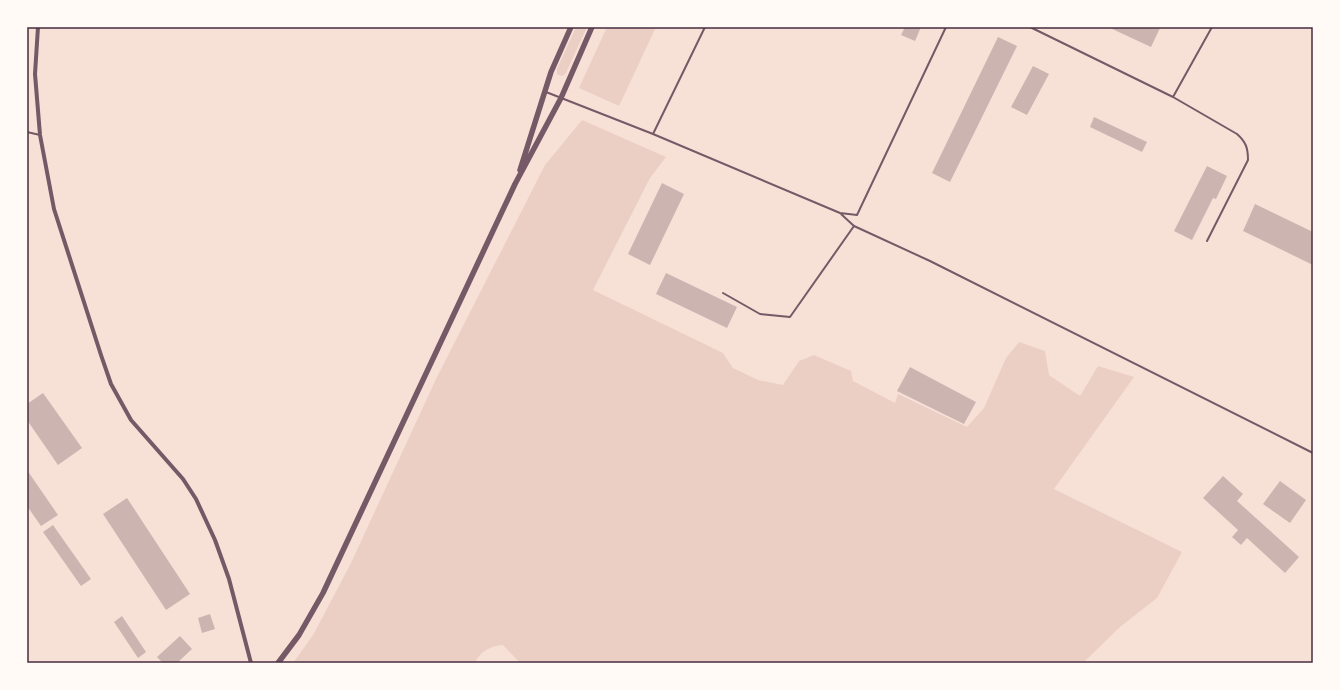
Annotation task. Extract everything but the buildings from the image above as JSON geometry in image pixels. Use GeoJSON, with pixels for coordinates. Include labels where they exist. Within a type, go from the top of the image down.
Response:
{"type":"FeatureCollection","features":[{"type":"Feature","properties":{"kind":"street"},"geometry":{"type":"LineString","coordinates":[[38,27],[35,74],[40,134],[54,209],[111,384],[131,420],[184,479],[196,499],[215,540],[226,573],[251,663]]}},
{"type":"Feature","properties":{"kind":"street"},"geometry":{"type":"LineString","coordinates":[[515,184],[551,72],[571,27]]}},
{"type":"Feature","properties":{"kind":"street"},"geometry":{"type":"LineString","coordinates":[[278,663],[299,635],[323,593],[515,184],[561,98],[592,27]]}},
{"type":"Feature","properties":{"kind":"lane"},"geometry":{"type":"LineString","coordinates":[[653,134],[704,27]]}},
{"type":"Feature","properties":{"kind":"lane"},"geometry":{"type":"LineString","coordinates":[[545,91],[653,134],[840,213],[856,215],[946,27]]}},
{"type":"Feature","properties":{"kind":"lane"},"geometry":{"type":"LineString","coordinates":[[1030,27],[1173,97],[1237,134],[1244,140],[1248,150],[1248,160],[1207,242]]}},
{"type":"Feature","properties":{"kind":"lane"},"geometry":{"type":"LineString","coordinates":[[1173,97],[1212,27]]}},
{"type":"Feature","properties":{"kind":"lane"},"geometry":{"type":"LineString","coordinates":[[27,132],[40,134]]}},
{"type":"Feature","properties":{"kind":"lane"},"geometry":{"type":"LineString","coordinates":[[840,213],[854,226],[930,261],[1313,453]]}},
{"type":"Feature","properties":{"kind":"lane"},"geometry":{"type":"LineString","coordinates":[[723,293],[760,314],[790,317],[854,226]]}},
{"type":"Feature","properties":{"kind":"shaded area"},"geometry":{"type":"Polygon","coordinates":[[[576,27],[587,27],[566,73],[562,76],[557,74],[557,69],[576,27]]]}},
{"type":"Feature","properties":{"kind":"shaded area"},"geometry":{"type":"Polygon","coordinates":[[[607,27],[656,27],[619,106],[579,88],[607,27]]]}},
{"type":"Feature","properties":{"kind":"shaded area"},"geometry":{"type":"Polygon","coordinates":[[[582,120],[666,157],[650,178],[593,290],[723,353],[733,368],[758,380],[783,385],[799,361],[814,355],[851,371],[853,381],[895,403],[898,394],[967,427],[984,408],[1006,358],[1019,342],[1045,351],[1049,375],[1080,396],[1098,366],[1134,377],[1054,489],[1182,552],[1157,598],[1120,627],[1083,663],[520,663],[503,645],[486,650],[480,655],[475,663],[293,663],[313,635],[350,565],[436,379],[545,165],[582,120]]]}}]}
